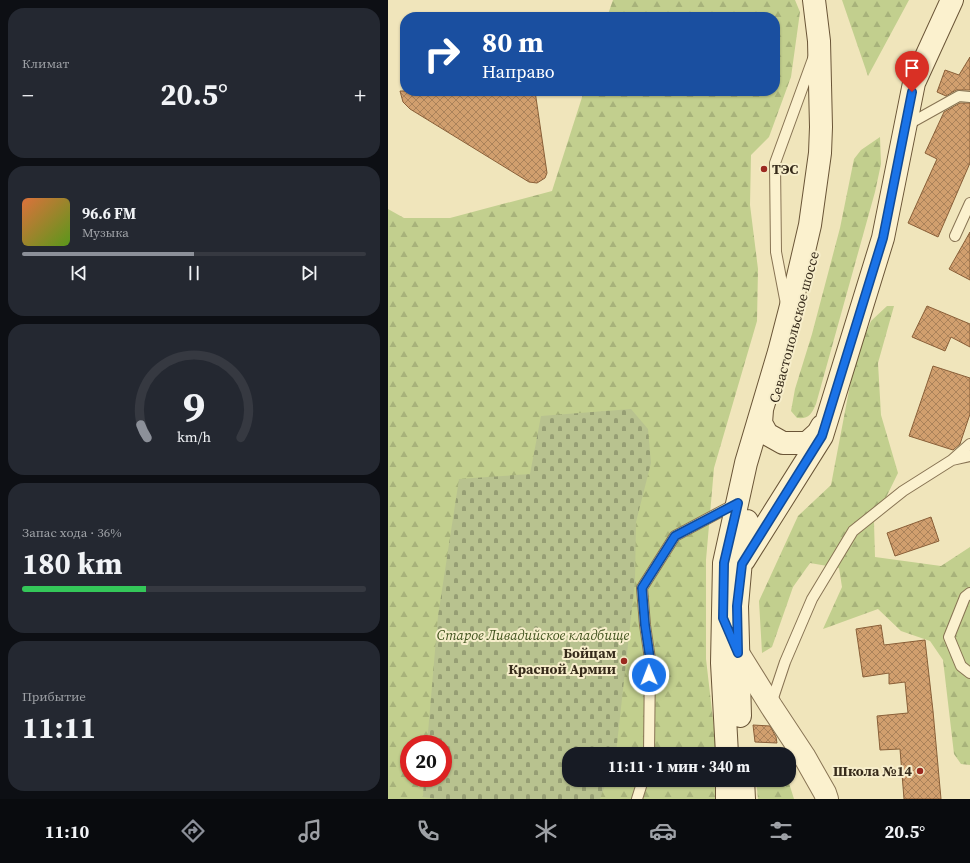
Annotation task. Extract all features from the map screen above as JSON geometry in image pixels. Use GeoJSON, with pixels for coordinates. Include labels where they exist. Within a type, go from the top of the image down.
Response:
{"type":"FeatureCollection","features":[{"type":"Feature","properties":{"kind":"main road"},"geometry":{"type":"LineString","coordinates":[[727,747],[722,663],[723,618],[733,563],[738,503],[746,463],[767,411],[810,225],[820,152],[821,127],[819,41],[814,0]]}},
{"type":"Feature","properties":{"kind":"main road","name":"Севастопольское шоссе"},"geometry":{"type":"LineString","coordinates":[[742,747],[737,606],[733,563],[743,538],[766,434],[767,411],[817,239],[826,183],[833,98],[824,0]]}},
{"type":"Feature","properties":{"kind":"main road"},"geometry":{"type":"LineString","coordinates":[[733,563],[822,436],[883,238],[914,83],[952,0]]}},
{"type":"Feature","properties":{"kind":"main road"},"geometry":{"type":"LineString","coordinates":[[767,411],[776,424],[786,434],[804,434],[830,411]]}},
{"type":"Feature","properties":{"kind":"main road"},"geometry":{"type":"LineString","coordinates":[[766,434],[783,443],[807,443],[818,433],[830,411]]}},
{"type":"Feature","properties":{"kind":"main road"},"geometry":{"type":"LineString","coordinates":[[743,538],[822,436]]}},
{"type":"Feature","properties":{"kind":"main road","name":"Севастопольское шоссе"},"geometry":{"type":"LineString","coordinates":[[723,618],[738,653]]}},
{"type":"Feature","properties":{"kind":"main road"},"geometry":{"type":"LineString","coordinates":[[738,653],[804,756],[827,799]]}},
{"type":"Feature","properties":{"kind":"main road"},"geometry":{"type":"LineString","coordinates":[[727,787],[727,799]]}},
{"type":"Feature","properties":{"kind":"main road"},"geometry":{"type":"LineString","coordinates":[[743,787],[744,799]]}},
{"type":"Feature","properties":{"kind":"lane"},"geometry":{"type":"LineString","coordinates":[[788,317],[776,252],[775,163],[819,41]]}},
{"type":"Feature","properties":{"kind":"lane"},"geometry":{"type":"LineString","coordinates":[[905,126],[958,96],[970,98]]}},
{"type":"Feature","properties":{"kind":"lane"},"geometry":{"type":"LineString","coordinates":[[954,236],[970,203]]}},
{"type":"Feature","properties":{"kind":"lane"},"geometry":{"type":"LineString","coordinates":[[771,706],[785,662],[812,599],[853,531],[903,491],[952,460],[970,444]]}},
{"type":"Feature","properties":{"kind":"lane"},"geometry":{"type":"LineString","coordinates":[[952,460],[970,456]]}},
{"type":"Feature","properties":{"kind":"lane"},"geometry":{"type":"LineString","coordinates":[[649,747],[650,659],[642,588],[675,536],[738,503]]}},
{"type":"Feature","properties":{"kind":"lane"},"geometry":{"type":"LineString","coordinates":[[970,593],[965,597],[949,637],[961,666],[970,673]]}},
{"type":"Feature","properties":{"kind":"lane"},"geometry":{"type":"LineString","coordinates":[[637,799],[641,787]]}},
{"type":"Feature","properties":{"kind":"green space"},"geometry":{"type":"Polygon","coordinates":[[[613,0],[795,0],[800,12],[791,77],[769,137],[751,155],[750,205],[758,269],[757,321],[714,468],[706,560],[706,659],[716,747],[562,747],[562,787],[718,787],[717,799],[388,799],[388,209],[404,218],[450,218],[552,191],[582,96],[780,96],[780,12],[609,12],[613,0]]]}},
{"type":"Feature","properties":{"kind":"green space"},"geometry":{"type":"Polygon","coordinates":[[[842,0],[909,0],[868,76],[842,0]]]}},
{"type":"Feature","properties":{"kind":"green space"},"geometry":{"type":"Polygon","coordinates":[[[880,137],[881,164],[875,192],[816,404],[809,416],[797,418],[791,411],[795,389],[812,334],[840,228],[854,159],[861,150],[880,137]]]}},
{"type":"Feature","properties":{"kind":"green space"},"geometry":{"type":"Polygon","coordinates":[[[887,306],[894,306],[878,363],[881,415],[898,473],[874,522],[875,557],[941,566],[970,547],[970,765],[961,764],[954,754],[943,660],[930,641],[901,631],[878,609],[823,629],[842,587],[839,568],[810,563],[793,587],[772,647],[762,653],[759,601],[798,516],[831,485],[855,359],[871,321],[887,306]]]}},
{"type":"Feature","properties":{"kind":"green space","name":"Старое Ливадийское кладбище"},"geometry":{"type":"Polygon","coordinates":[[[631,409],[648,429],[651,463],[636,522],[635,581],[617,747],[562,747],[562,787],[604,787],[600,799],[439,799],[423,797],[424,787],[452,787],[452,735],[428,735],[438,616],[459,479],[530,474],[541,416],[631,409]]]}},
{"type":"Feature","properties":{"kind":"green space"},"geometry":{"type":"Polygon","coordinates":[[[757,787],[790,787],[794,799],[758,799],[757,787]]]}},
{"type":"Feature","properties":{"kind":"building"},"geometry":{"type":"Polygon","coordinates":[[[970,57],[970,90],[956,90],[946,96],[937,92],[945,70],[959,75],[970,57]]]}},
{"type":"Feature","properties":{"kind":"building"},"geometry":{"type":"Polygon","coordinates":[[[401,96],[536,96],[547,173],[545,178],[537,183],[529,182],[410,109],[403,102],[401,96]]]}},
{"type":"Feature","properties":{"kind":"building"},"geometry":{"type":"Polygon","coordinates":[[[960,103],[970,103],[970,163],[938,237],[908,223],[937,159],[925,153],[944,112],[960,103]]]}},
{"type":"Feature","properties":{"kind":"building"},"geometry":{"type":"Polygon","coordinates":[[[970,232],[970,280],[949,269],[970,232]]]}},
{"type":"Feature","properties":{"kind":"building"},"geometry":{"type":"Polygon","coordinates":[[[927,306],[970,324],[970,347],[951,337],[945,351],[912,337],[927,306]]]}},
{"type":"Feature","properties":{"kind":"building"},"geometry":{"type":"Polygon","coordinates":[[[933,366],[970,378],[970,414],[960,444],[953,450],[909,436],[933,366]]]}},
{"type":"Feature","properties":{"kind":"building"},"geometry":{"type":"Polygon","coordinates":[[[931,517],[939,541],[895,556],[887,533],[931,517]]]}},
{"type":"Feature","properties":{"kind":"building"},"geometry":{"type":"Polygon","coordinates":[[[881,625],[884,645],[925,640],[941,799],[904,799],[900,749],[880,750],[877,716],[908,713],[905,682],[889,684],[889,673],[863,677],[856,629],[881,625]]]}},
{"type":"Feature","properties":{"kind":"building"},"geometry":{"type":"Polygon","coordinates":[[[753,725],[770,726],[776,737],[777,743],[755,742],[753,725]]]}},
{"type":"Feature","properties":{"kind":"place","name":"ТЭС"},"geometry":{"type":"Point","coordinates":[764,169]}},
{"type":"Feature","properties":{"kind":"place","name":"Бойцам Красной Армии"},"geometry":{"type":"Point","coordinates":[624,661]}},
{"type":"Feature","properties":{"kind":"place","name":"Школа №14"},"geometry":{"type":"Point","coordinates":[920,771]}},
{"type":"Feature","properties":{"kind":"route"},"geometry":{"type":"LineString","coordinates":[[649,675],[650,659],[642,588],[675,536],[738,503],[724,563],[723,618],[738,653],[737,606],[742,564],[822,436],[883,238],[912,92]]}}]}
